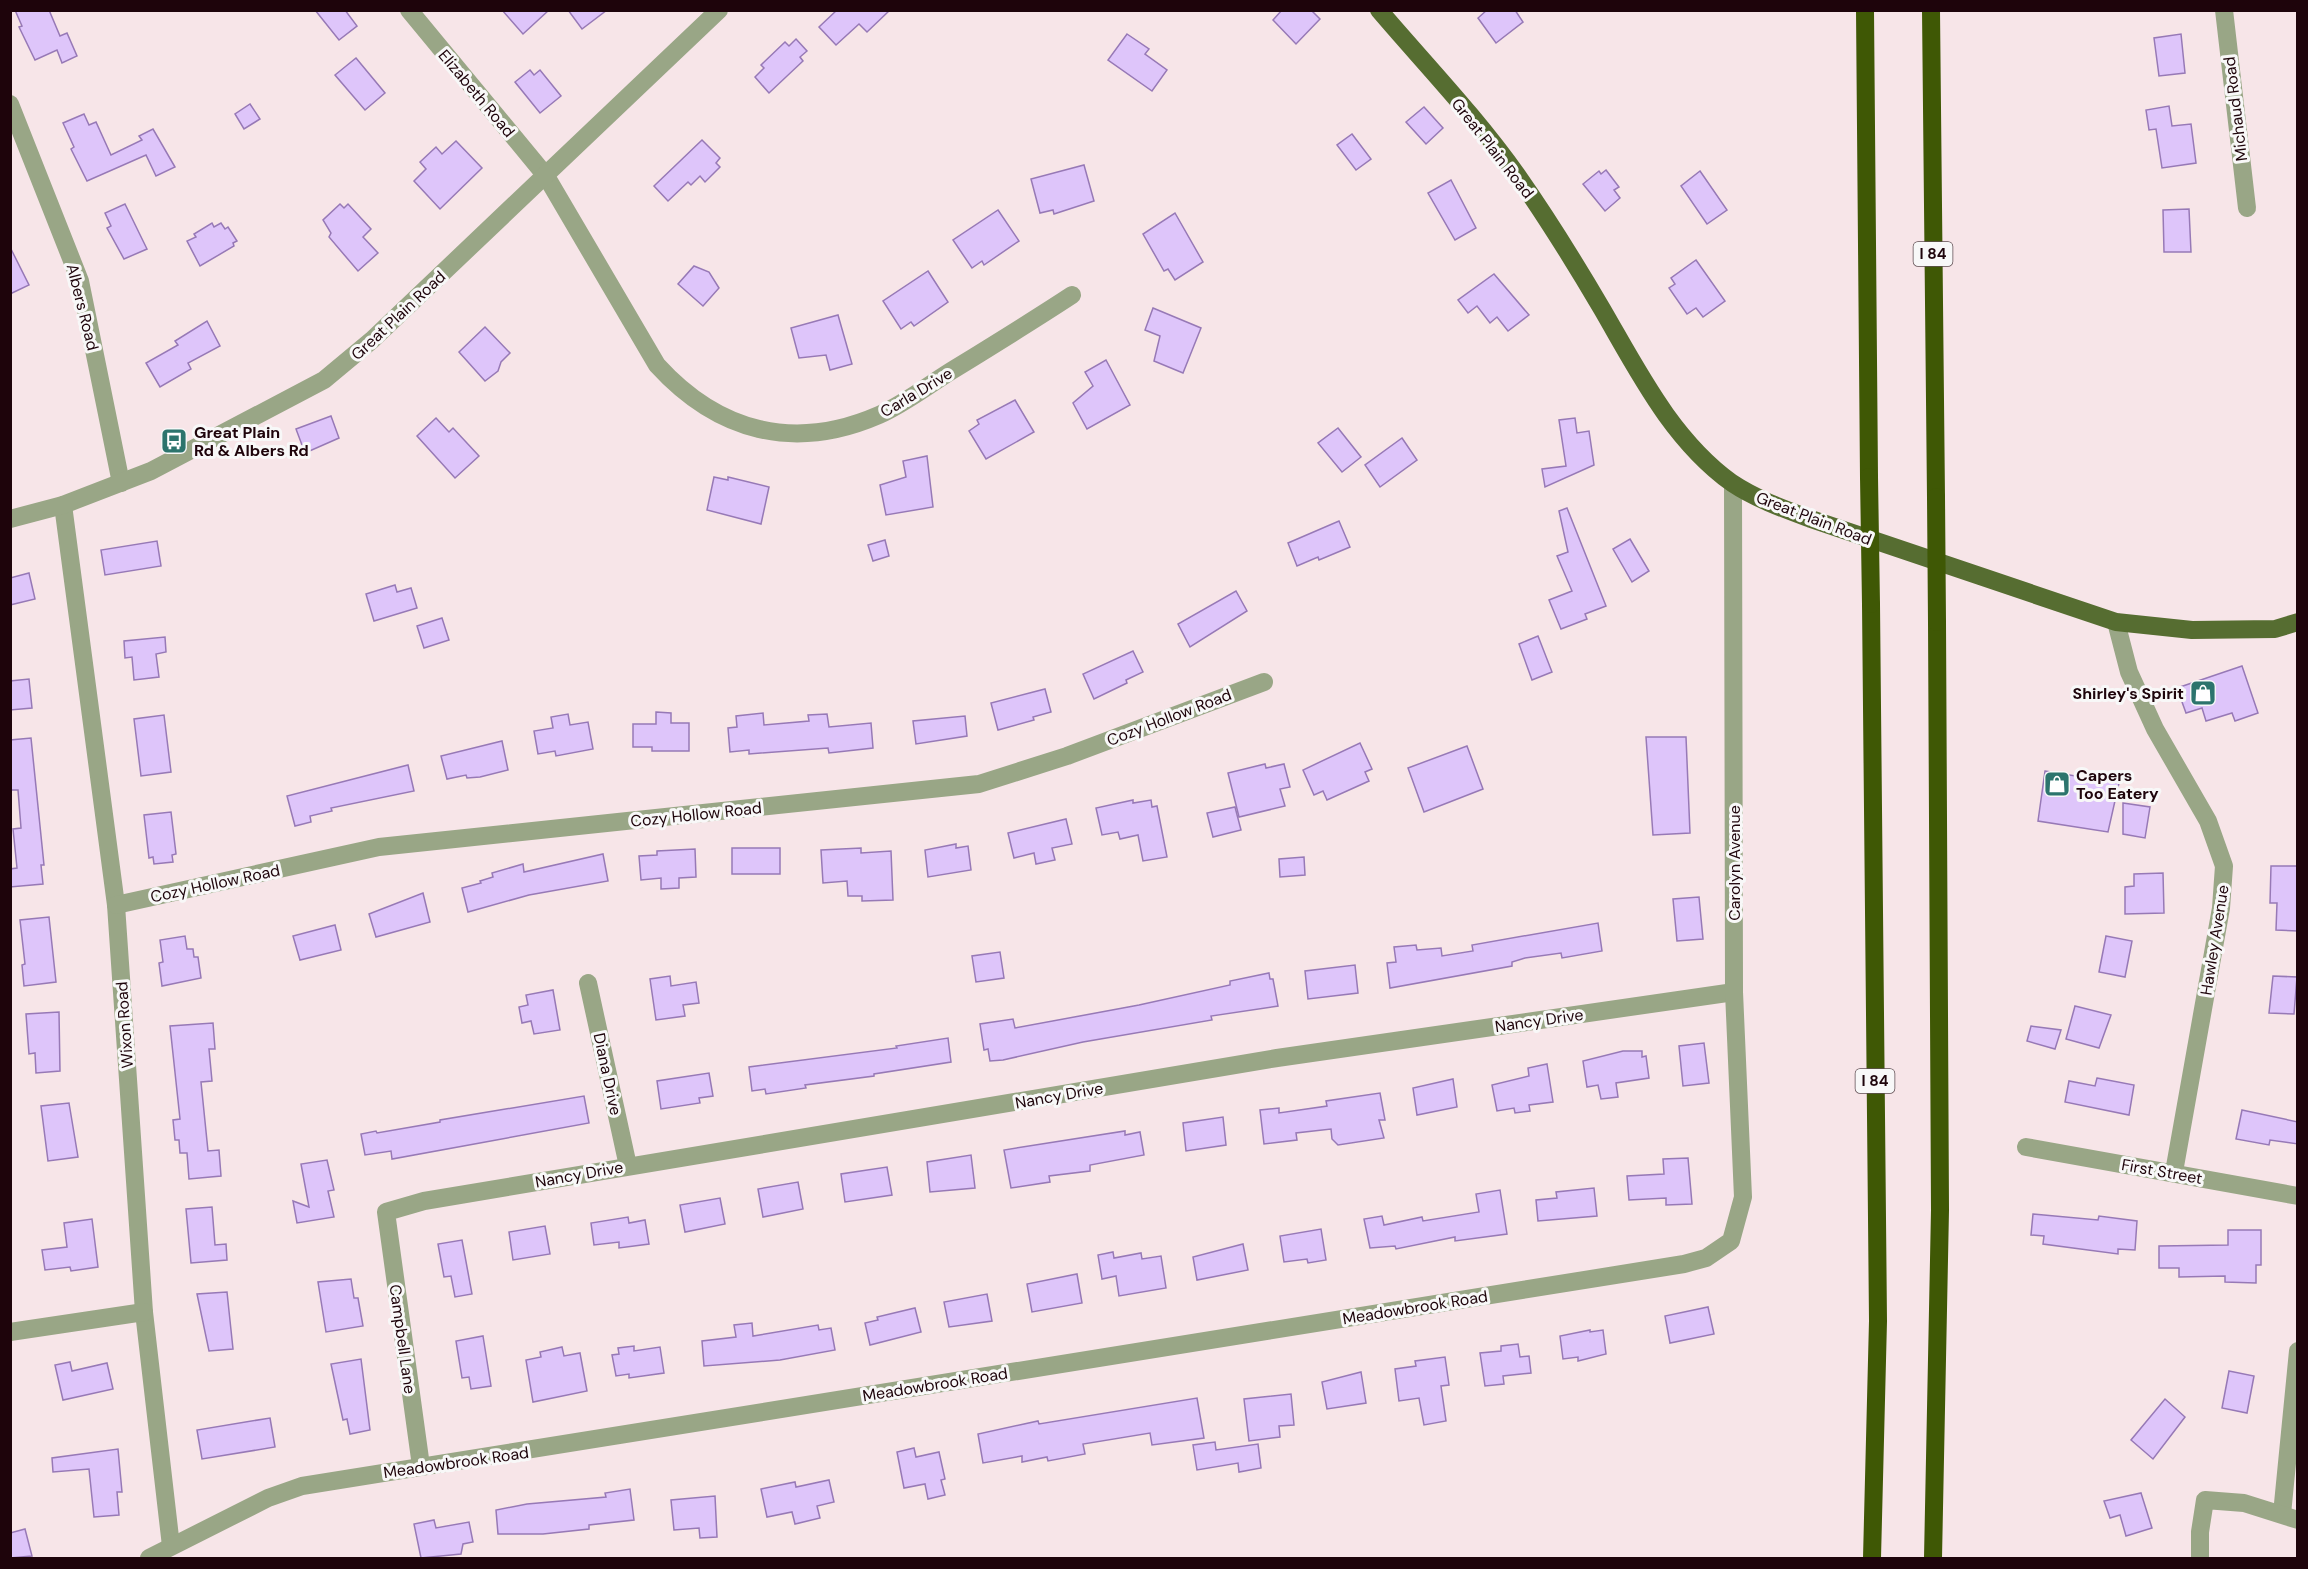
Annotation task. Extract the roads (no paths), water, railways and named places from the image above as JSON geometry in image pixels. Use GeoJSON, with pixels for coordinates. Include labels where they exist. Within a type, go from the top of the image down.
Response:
{"type":"FeatureCollection","features":[{"type":"Feature","properties":{"kind":"highway","name":"I 84"},"geometry":{"type":"LineString","coordinates":[[1865,10],[1878,1321],[1872,1558]]}},
{"type":"Feature","properties":{"kind":"highway","name":"I 84"},"geometry":{"type":"LineString","coordinates":[[1930,10],[1936,497],[1940,1210],[1933,1558]]}},
{"type":"Feature","properties":{"kind":"main road","name":"Great Plain Road"},"geometry":{"type":"LineString","coordinates":[[1379,10],[1515,173],[1563,244],[1640,378],[1675,426],[1708,464],[1733,484],[1772,504],[1810,519],[2116,622],[2192,630],[2275,629],[2298,622]]}},
{"type":"Feature","properties":{"kind":"street","name":"Elizabeth Road"},"geometry":{"type":"LineString","coordinates":[[409,10],[546,176]]}},
{"type":"Feature","properties":{"kind":"street","name":"Great Plain Road"},"geometry":{"type":"LineString","coordinates":[[10,519],[63,505],[151,471],[324,380],[372,340],[719,10]]}},
{"type":"Feature","properties":{"kind":"street","name":"Michaud Road"},"geometry":{"type":"LineString","coordinates":[[2224,10],[2247,208]]}},
{"type":"Feature","properties":{"kind":"street","name":"Albers Road"},"geometry":{"type":"LineString","coordinates":[[10,104],[80,281],[121,483]]}},
{"type":"Feature","properties":{"kind":"street","name":"Carla Drive"},"geometry":{"type":"LineString","coordinates":[[546,176],[657,365],[677,388],[704,408],[738,424],[775,432],[810,434],[843,428],[880,415],[1072,296]]}},
{"type":"Feature","properties":{"kind":"street","name":"Carolyn Avenue"},"geometry":{"type":"LineString","coordinates":[[1731,1241],[1743,1197],[1734,992],[1733,484]]}},
{"type":"Feature","properties":{"kind":"street","name":"Wixon Road"},"geometry":{"type":"LineString","coordinates":[[63,505],[116,905],[144,1312],[171,1546]]}},
{"type":"Feature","properties":{"kind":"street","name":"Hawley Avenue"},"geometry":{"type":"LineString","coordinates":[[2116,622],[2129,672],[2155,729],[2208,821],[2224,866],[2221,908],[2174,1172]]}},
{"type":"Feature","properties":{"kind":"street","name":"Cozy Hollow Road"},"geometry":{"type":"LineString","coordinates":[[116,905],[379,847],[979,784],[1066,756],[1264,682]]}},
{"type":"Feature","properties":{"kind":"street","name":"Diana Drive"},"geometry":{"type":"LineString","coordinates":[[588,983],[628,1166]]}},
{"type":"Feature","properties":{"kind":"street","name":"Nancy Drive"},"geometry":{"type":"LineString","coordinates":[[386,1212],[424,1201],[1277,1058],[1734,992]]}},
{"type":"Feature","properties":{"kind":"street","name":"First Street"},"geometry":{"type":"LineString","coordinates":[[2026,1147],[2298,1196]]}},
{"type":"Feature","properties":{"kind":"street","name":"Campbell Lane"},"geometry":{"type":"LineString","coordinates":[[386,1212],[421,1466]]}},
{"type":"Feature","properties":{"kind":"street","name":"Meadowbrook Road"},"geometry":{"type":"LineString","coordinates":[[149,1558],[268,1498],[302,1486],[1684,1264],[1706,1258],[1731,1241]]}},
{"type":"Feature","properties":{"kind":"street"},"geometry":{"type":"LineString","coordinates":[[10,1332],[144,1312]]}},
{"type":"Feature","properties":{"kind":"street"},"geometry":{"type":"LineString","coordinates":[[2200,1558],[2200,1532],[2205,1500],[2244,1503],[2290,1517],[2298,1351]]}},
{"type":"Feature","properties":{"kind":"place","name":"Great Plain Rd & Albers Rd"},"geometry":{"type":"Point","coordinates":[174,441]}},
{"type":"Feature","properties":{"kind":"place","name":"Shirley's Spirit"},"geometry":{"type":"Point","coordinates":[2203,693]}},
{"type":"Feature","properties":{"kind":"place","name":"Capers Too Eatery"},"geometry":{"type":"Point","coordinates":[2057,784]}}]}
